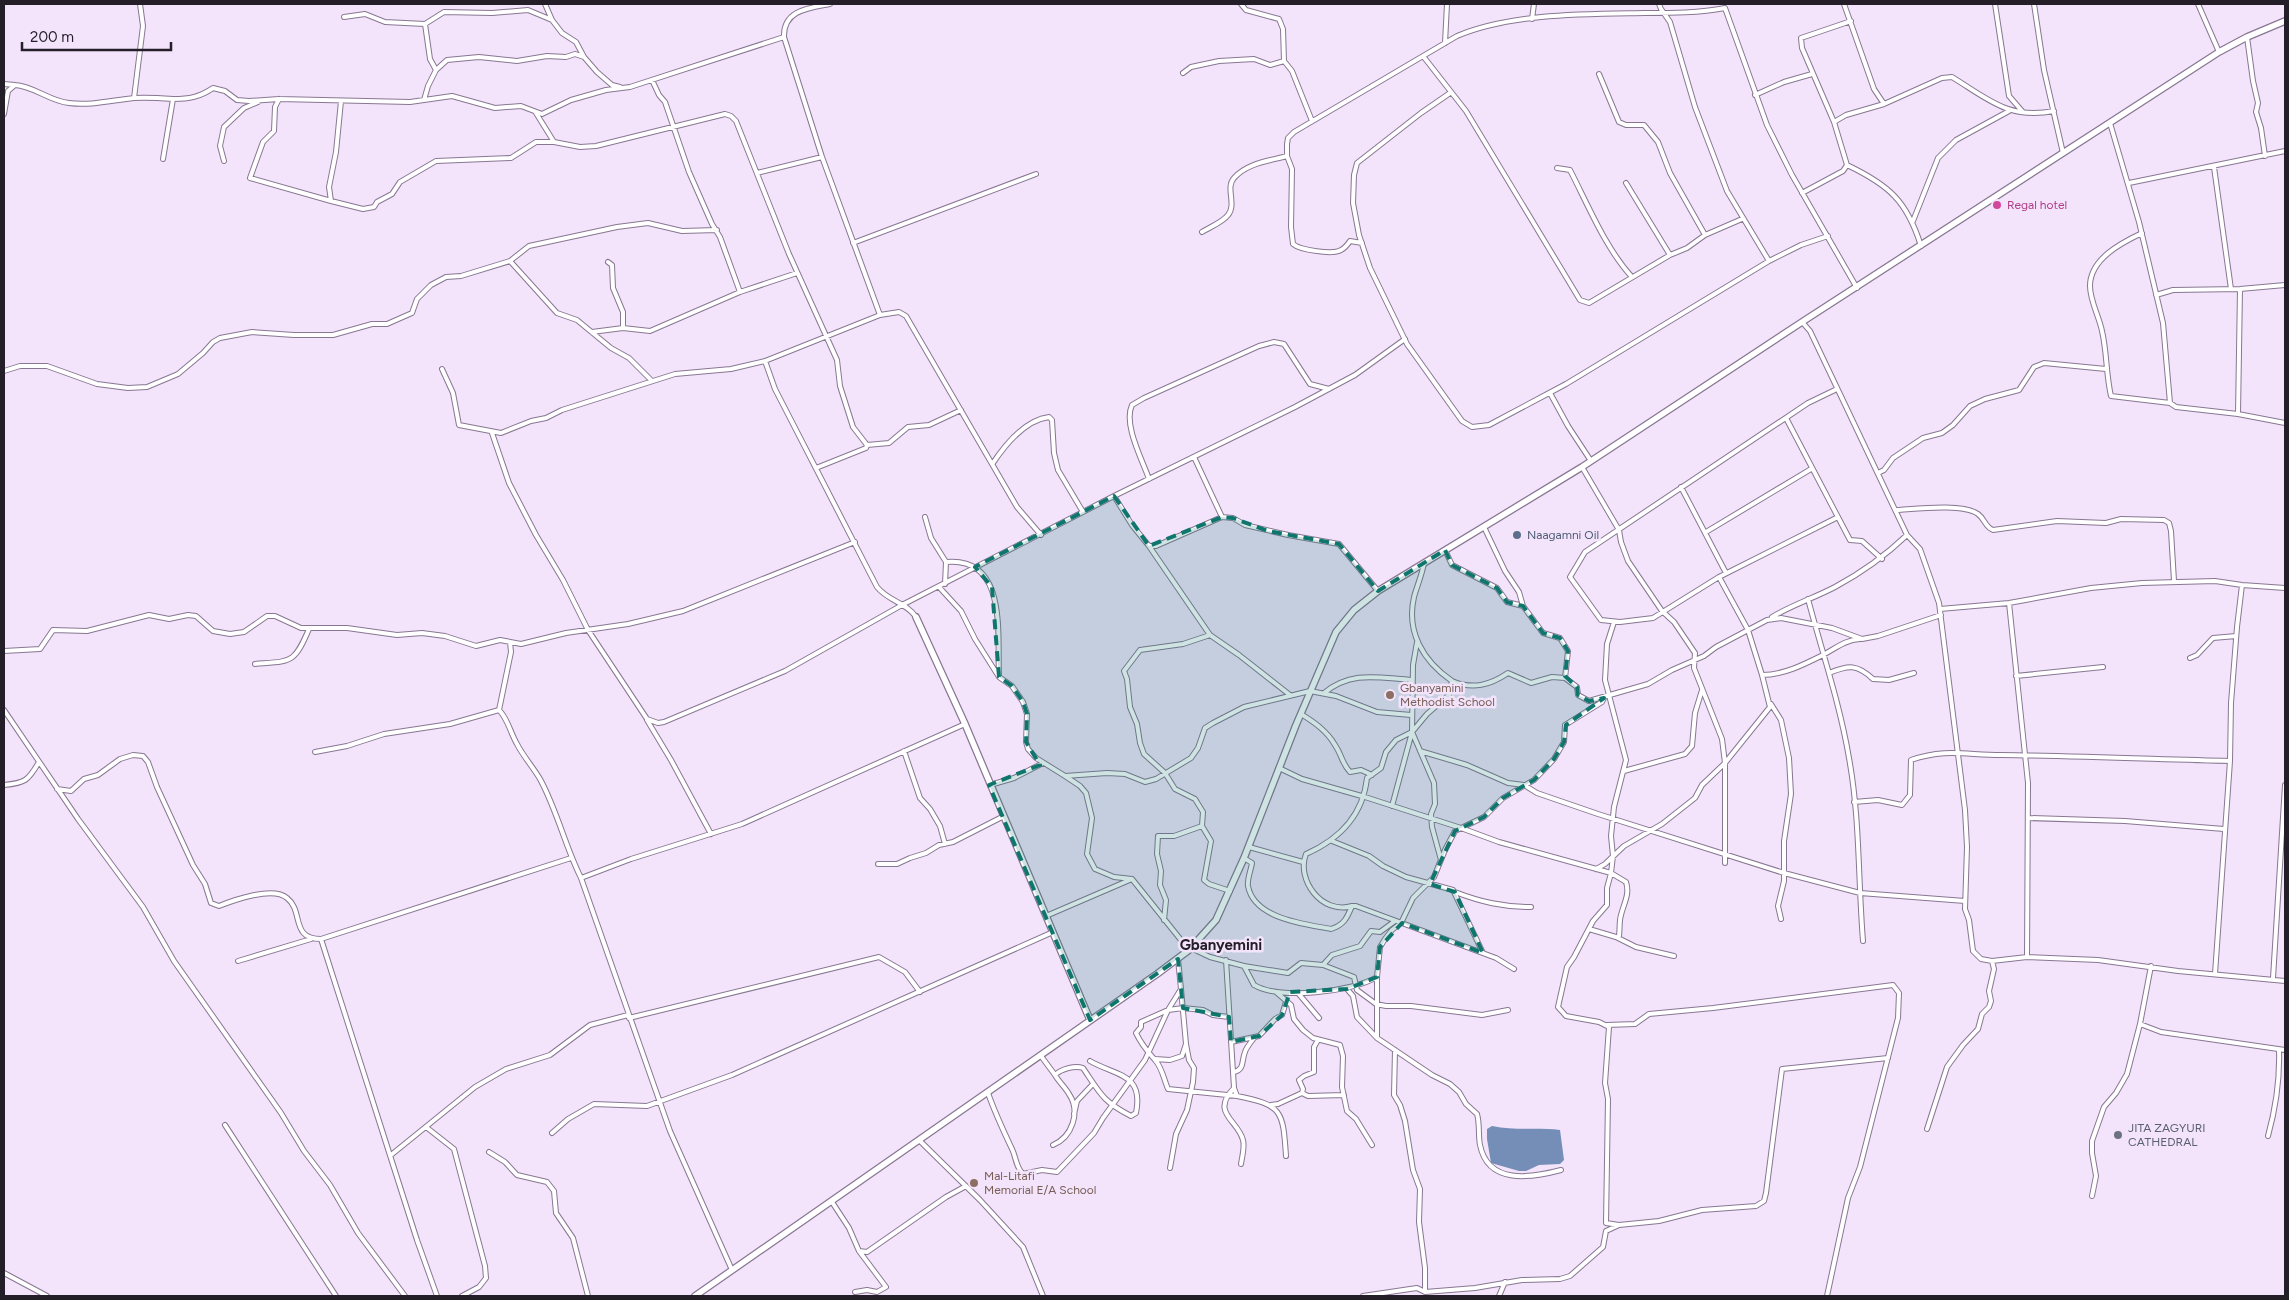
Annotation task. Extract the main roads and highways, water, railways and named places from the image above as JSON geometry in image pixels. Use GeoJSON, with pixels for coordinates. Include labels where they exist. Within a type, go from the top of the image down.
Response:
{"type":"FeatureCollection","features":[{"type":"Feature","properties":{"kind":"main road"},"geometry":{"type":"LineString","coordinates":[[695,1296],[920,1141],[1190,949],[1216,920],[1230,892],[1310,691],[1342,624],[1354,610],[1378,591],[1582,468],[1802,322],[2219,52],[2246,37],[2285,21]]}},
{"type":"Feature","properties":{"kind":"main road"},"geometry":{"type":"LineString","coordinates":[[916,617],[965,724],[989,785],[1004,816],[1090,1020]]}},
{"type":"Feature","properties":{"kind":"water"},"geometry":{"type":"Polygon","coordinates":[[[1492,1126],[1560,1130],[1564,1160],[1560,1164],[1539,1165],[1526,1171],[1519,1171],[1491,1163],[1487,1129],[1492,1126]]]}},
{"type":"Feature","properties":{"kind":"place","name":"Regal hotel"},"geometry":{"type":"Point","coordinates":[1997,205]}},
{"type":"Feature","properties":{"kind":"place","name":"Naagamni Oil"},"geometry":{"type":"Point","coordinates":[1517,535]}},
{"type":"Feature","properties":{"kind":"place","name":"Gbanyamini Methodist School"},"geometry":{"type":"Point","coordinates":[1390,695]}},
{"type":"Feature","properties":{"kind":"place","name":"JITA ZAGYURI CATHEDRAL"},"geometry":{"type":"Point","coordinates":[2118,1135]}},
{"type":"Feature","properties":{"kind":"place","name":"Mal-Litafi Memorial E/A School"},"geometry":{"type":"Point","coordinates":[974,1183]}},
{"type":"Feature","properties":{"kind":"district","name":"Gbanyemini"},"geometry":{"type":"Point","coordinates":[1221,945]}}]}
